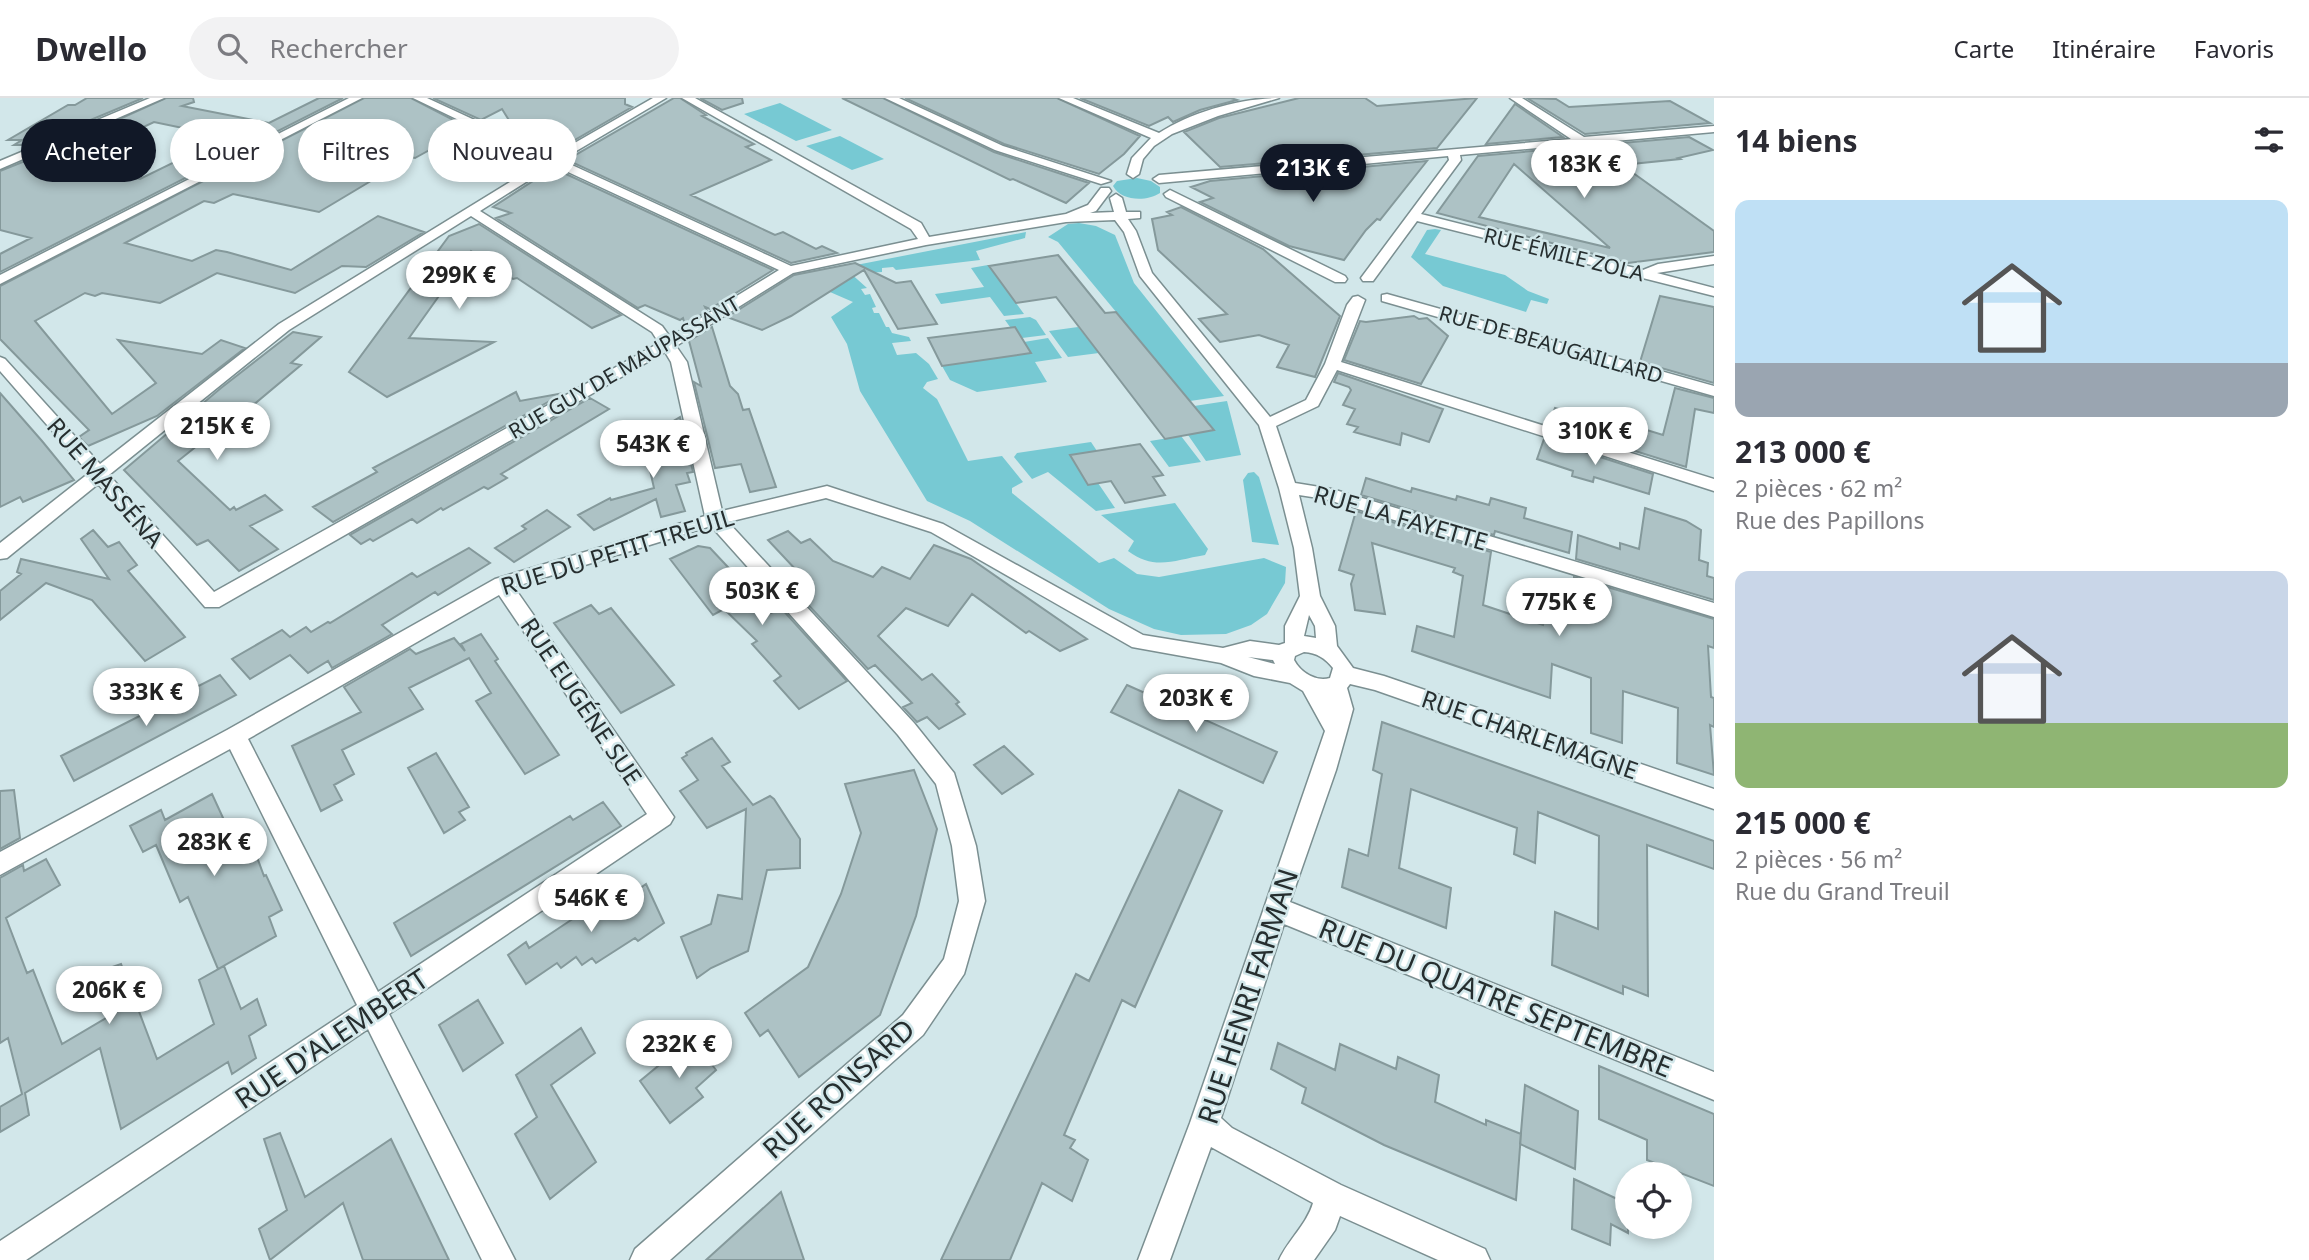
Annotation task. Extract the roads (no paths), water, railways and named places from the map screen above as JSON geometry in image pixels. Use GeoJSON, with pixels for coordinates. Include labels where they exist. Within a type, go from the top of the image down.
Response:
{"type":"FeatureCollection","features":[{"type":"Feature","properties":{"kind":"street"},"geometry":{"type":"LineString","coordinates":[[124,98],[119,108],[125,111]]}},
{"type":"Feature","properties":{"kind":"street"},"geometry":{"type":"LineString","coordinates":[[107,119],[159,98]]}},
{"type":"Feature","properties":{"kind":"street"},"geometry":{"type":"LineString","coordinates":[[0,280],[357,98]]}},
{"type":"Feature","properties":{"kind":"street"},"geometry":{"type":"LineString","coordinates":[[418,98],[464,119]]}},
{"type":"Feature","properties":{"kind":"street"},"geometry":{"type":"LineString","coordinates":[[577,146],[662,98]]}},
{"type":"Feature","properties":{"kind":"street"},"geometry":{"type":"LineString","coordinates":[[687,98],[916,226],[926,241]]}},
{"type":"Feature","properties":{"kind":"street"},"geometry":{"type":"LineString","coordinates":[[890,98],[999,148],[1146,203],[1126,224]]}},
{"type":"Feature","properties":{"kind":"street"},"geometry":{"type":"LineString","coordinates":[[1067,98],[1158,137]]}},
{"type":"Feature","properties":{"kind":"street"},"geometry":{"type":"LineString","coordinates":[[1133,174],[1133,166],[1140,155],[1158,137],[1183,124],[1255,100],[1274,98]]}},
{"type":"Feature","properties":{"kind":"street"},"geometry":{"type":"LineString","coordinates":[[1515,98],[1581,140]]}},
{"type":"Feature","properties":{"kind":"street"},"geometry":{"type":"LineString","coordinates":[[91,119],[103,108]]}},
{"type":"Feature","properties":{"kind":"street"},"geometry":{"type":"LineString","coordinates":[[1109,190],[1116,175],[1133,174],[1159,179],[1714,129]]}},
{"type":"Feature","properties":{"kind":"street"},"geometry":{"type":"LineString","coordinates":[[1368,278],[1455,160],[1453,152]]}},
{"type":"Feature","properties":{"kind":"street"},"geometry":{"type":"LineString","coordinates":[[0,165],[21,156]]}},
{"type":"Feature","properties":{"kind":"street"},"geometry":{"type":"LineString","coordinates":[[577,171],[789,270]]}},
{"type":"Feature","properties":{"kind":"street"},"geometry":{"type":"LineString","coordinates":[[1159,179],[1169,186],[1166,197],[1340,279],[1353,276],[1368,278],[1387,287],[1389,295],[1375,302],[1359,300],[1338,290],[1336,286],[1340,279]]}},
{"type":"Feature","properties":{"kind":"street"},"geometry":{"type":"LineString","coordinates":[[0,553],[285,327],[518,182]]}},
{"type":"Feature","properties":{"kind":"street"},"geometry":{"type":"LineString","coordinates":[[1109,190],[1126,224],[1144,273],[1266,424],[1288,488],[1303,548],[1310,596],[1325,626],[1326,649],[1340,661],[1340,680]]}},
{"type":"Feature","properties":{"kind":"street","name":"RUE GUY DE MAUPASSANT"},"geometry":{"type":"LineString","coordinates":[[212,602],[668,344],[789,270],[926,241],[1066,218],[1092,208],[1109,190]]}},
{"type":"Feature","properties":{"kind":"street"},"geometry":{"type":"LineString","coordinates":[[471,211],[657,329],[680,362],[715,519]]}},
{"type":"Feature","properties":{"kind":"street","name":"RUE ÉMILE ZOLA"},"geometry":{"type":"LineString","coordinates":[[1413,216],[1714,292]]}},
{"type":"Feature","properties":{"kind":"street","name":"RUE GUY DE MAUPASSANT"},"geometry":{"type":"LineString","coordinates":[[1066,218],[1126,224]]}},
{"type":"Feature","properties":{"kind":"street"},"geometry":{"type":"LineString","coordinates":[[1645,274],[1658,268],[1714,260]]}},
{"type":"Feature","properties":{"kind":"street","name":"RUE DE BEAUGAILLARD"},"geometry":{"type":"LineString","coordinates":[[1387,298],[1714,391]]}},
{"type":"Feature","properties":{"kind":"street"},"geometry":{"type":"LineString","coordinates":[[1266,424],[1312,403],[1333,364],[1354,305],[1359,300]]}},
{"type":"Feature","properties":{"kind":"street","name":"RUE MASSÉNA"},"geometry":{"type":"LineString","coordinates":[[0,362],[212,602]]}},
{"type":"Feature","properties":{"kind":"street"},"geometry":{"type":"LineString","coordinates":[[1333,364],[1714,485]]}},
{"type":"Feature","properties":{"kind":"street","name":"RUE LA FAYETTE"},"geometry":{"type":"LineString","coordinates":[[1288,488],[1326,493],[1714,610]]}},
{"type":"Feature","properties":{"kind":"street","name":"RUE DU PETIT TREUIL"},"geometry":{"type":"LineString","coordinates":[[0,864],[235,736],[502,584],[715,519],[827,492],[937,527],[1139,642],[1223,656],[1302,681]]}},
{"type":"Feature","properties":{"kind":"street","name":"RUE RONSARD"},"geometry":{"type":"LineString","coordinates":[[646,1260],[913,1025],[955,965],[972,901],[964,846],[946,780],[906,729],[715,519]]}},
{"type":"Feature","properties":{"kind":"street","name":"RUE EUGÉNE SUE"},"geometry":{"type":"LineString","coordinates":[[502,584],[662,817]]}},
{"type":"Feature","properties":{"kind":"street"},"geometry":{"type":"LineString","coordinates":[[1310,596],[1296,621],[1285,665],[1302,681],[1336,731]]}},
{"type":"Feature","properties":{"kind":"street","name":"RUE DU PETIT TREUIL"},"geometry":{"type":"LineString","coordinates":[[1223,656],[1250,649],[1290,650],[1310,644],[1326,649]]}},
{"type":"Feature","properties":{"kind":"street","name":"RUE HENRI FARMAN"},"geometry":{"type":"LineString","coordinates":[[1154,1260],[1205,1124],[1336,731],[1342,709],[1340,680]]}},
{"type":"Feature","properties":{"kind":"street","name":"RUE CHARLEMAGNE"},"geometry":{"type":"LineString","coordinates":[[1302,681],[1377,682],[1714,799]]}},
{"type":"Feature","properties":{"kind":"street"},"geometry":{"type":"LineString","coordinates":[[235,736],[499,1260]]}},
{"type":"Feature","properties":{"kind":"street","name":"RUE D'ALEMBERT"},"geometry":{"type":"LineString","coordinates":[[0,1259],[662,817]]}},
{"type":"Feature","properties":{"kind":"street","name":"RUE DU QUATRE SEPTEMBRE"},"geometry":{"type":"LineString","coordinates":[[1277,909],[1714,1086]]}},
{"type":"Feature","properties":{"kind":"street"},"geometry":{"type":"LineString","coordinates":[[1205,1124],[1222,1138],[1330,1196],[1474,1260]]}},
{"type":"Feature","properties":{"kind":"street"},"geometry":{"type":"LineString","coordinates":[[1295,1260],[1324,1219],[1330,1196]]}}]}
